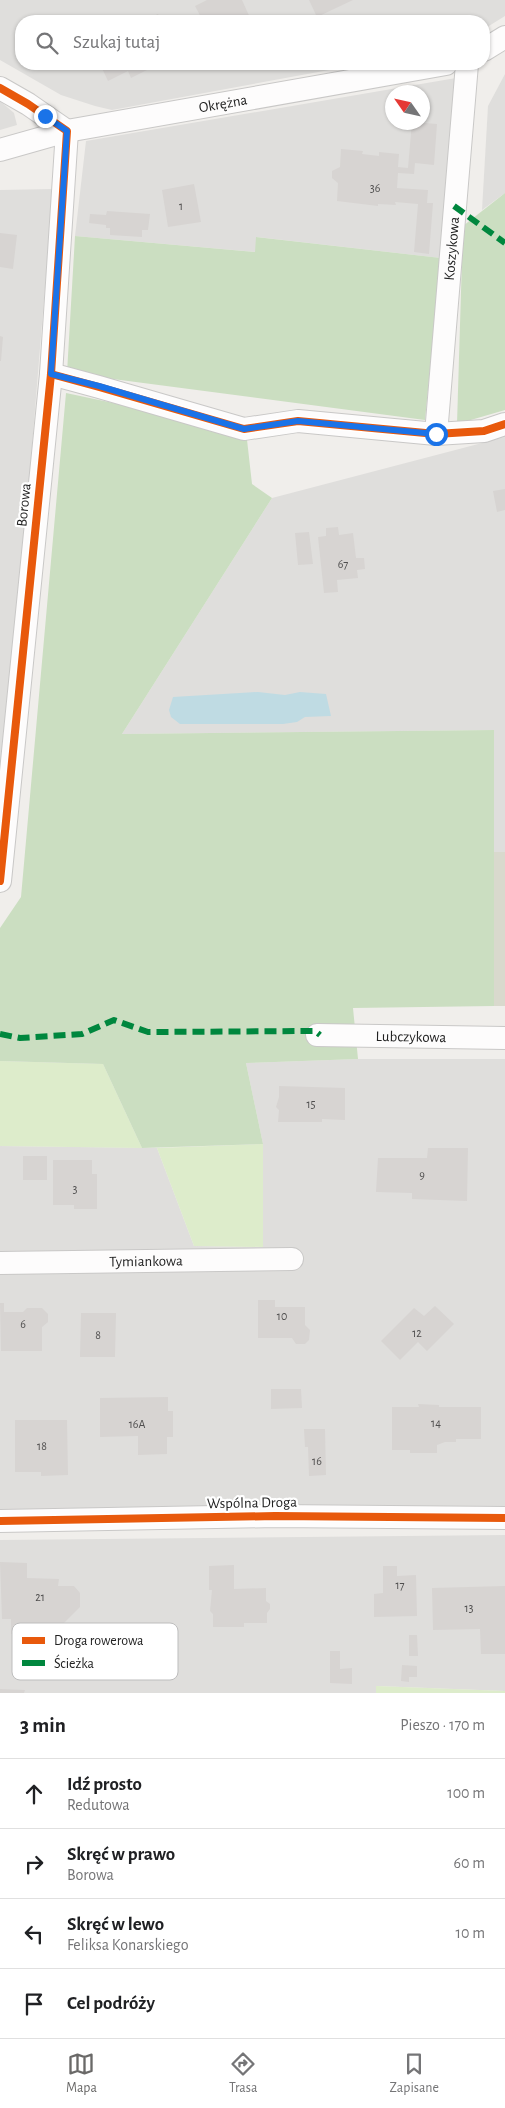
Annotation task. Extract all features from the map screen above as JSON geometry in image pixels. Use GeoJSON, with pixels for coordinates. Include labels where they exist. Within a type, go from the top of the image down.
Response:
{"type":"FeatureCollection","features":[{"type":"Feature","properties":{"kind":"street"},"geometry":{"type":"LineString","coordinates":[[490,46],[505,37]]}},
{"type":"Feature","properties":{"kind":"street","name":"Okrężna"},"geometry":{"type":"LineString","coordinates":[[0,150],[67,131],[412,70]]}},
{"type":"Feature","properties":{"kind":"street","name":"Koszykowa"},"geometry":{"type":"LineString","coordinates":[[436,434],[466,70]]}},
{"type":"Feature","properties":{"kind":"street"},"geometry":{"type":"LineString","coordinates":[[0,88],[28,104],[67,131]]}},
{"type":"Feature","properties":{"kind":"street","name":"Borowa"},"geometry":{"type":"LineString","coordinates":[[0,881],[51,374],[67,131]]}},
{"type":"Feature","properties":{"kind":"street"},"geometry":{"type":"LineString","coordinates":[[51,374],[99,386],[244,429],[298,421],[436,434],[484,431],[505,424]]}},
{"type":"Feature","properties":{"kind":"street","name":"Lubczykowa"},"geometry":{"type":"LineString","coordinates":[[317,1035],[505,1038]]}},
{"type":"Feature","properties":{"kind":"street","name":"Tymiankowa"},"geometry":{"type":"LineString","coordinates":[[0,1263],[292,1259]]}},
{"type":"Feature","properties":{"kind":"street","name":"Wspólna Droga"},"geometry":{"type":"LineString","coordinates":[[0,1521],[275,1516],[505,1518]]}},
{"type":"Feature","properties":{"kind":"shaded area"},"geometry":{"type":"Polygon","coordinates":[[[0,0],[505,0],[505,16],[490,25],[490,15],[15,15],[15,69],[0,60],[0,0]]]}},
{"type":"Feature","properties":{"kind":"shaded area"},"geometry":{"type":"Polygon","coordinates":[[[17,70],[329,70],[112,110],[61,95],[17,70]]]}},
{"type":"Feature","properties":{"kind":"shaded area"},"geometry":{"type":"Polygon","coordinates":[[[505,74],[505,193],[482,210],[488,106],[505,74]]]}},
{"type":"Feature","properties":{"kind":"shaded area"},"geometry":{"type":"Polygon","coordinates":[[[456,78],[441,258],[257,237],[256,252],[75,236],[86,141],[385,90],[385,130],[430,130],[430,85],[415,85],[456,78]]]}},
{"type":"Feature","properties":{"kind":"shaded area"},"geometry":{"type":"Polygon","coordinates":[[[0,101],[14,113],[17,125],[0,130],[0,101]]]}},
{"type":"Feature","properties":{"kind":"shaded area"},"geometry":{"type":"Polygon","coordinates":[[[53,189],[0,838],[0,190],[53,189]]]}},
{"type":"Feature","properties":{"kind":"shaded area"},"geometry":{"type":"Polygon","coordinates":[[[505,437],[505,852],[494,852],[494,730],[122,734],[272,498],[505,437]]]}},
{"type":"Feature","properties":{"kind":"shaded area"},"geometry":{"type":"Polygon","coordinates":[[[494,852],[505,852],[505,1006],[494,1006],[494,852]]]}},
{"type":"Feature","properties":{"kind":"shaded area"},"geometry":{"type":"Polygon","coordinates":[[[358,1059],[505,1059],[505,1510],[0,1514],[0,1146],[157,1148],[194,1246],[262,1247],[263,1144],[246,1063],[358,1059]]]}},
{"type":"Feature","properties":{"kind":"shaded area"},"geometry":{"type":"Polygon","coordinates":[[[505,1535],[505,1691],[377,1686],[376,1693],[0,1693],[0,1540],[505,1535]]]}},
{"type":"Feature","properties":{"kind":"green space"},"geometry":{"type":"Polygon","coordinates":[[[505,193],[505,410],[457,424],[463,226],[505,193]]]}},
{"type":"Feature","properties":{"kind":"green space"},"geometry":{"type":"Polygon","coordinates":[[[75,236],[255,252],[256,237],[441,258],[425,420],[67,373],[75,236]]]}},
{"type":"Feature","properties":{"kind":"green space"},"geometry":{"type":"Polygon","coordinates":[[[66,393],[246,431],[252,484],[272,498],[122,734],[494,730],[494,1006],[353,1008],[358,1059],[246,1063],[263,1144],[142,1148],[103,1064],[0,1061],[0,928],[21,897],[66,393]]]}},
{"type":"Feature","properties":{"kind":"green space"},"geometry":{"type":"Polygon","coordinates":[[[0,1061],[103,1064],[142,1148],[0,1146],[0,1061]]]}},
{"type":"Feature","properties":{"kind":"green space"},"geometry":{"type":"Polygon","coordinates":[[[263,1144],[263,1247],[194,1246],[157,1148],[263,1144]]]}},
{"type":"Feature","properties":{"kind":"green space"},"geometry":{"type":"Polygon","coordinates":[[[376,1686],[505,1691],[505,1693],[376,1693],[376,1686]]]}},
{"type":"Feature","properties":{"kind":"water"},"geometry":{"type":"Polygon","coordinates":[[[258,692],[285,695],[300,692],[326,694],[331,716],[305,717],[297,722],[283,724],[180,724],[171,717],[169,710],[173,697],[258,692]]]}},
{"type":"Feature","properties":{"kind":"building"},"geometry":{"type":"Polygon","coordinates":[[[207,0],[242,0],[249,15],[200,15],[195,6],[207,0]]]}},
{"type":"Feature","properties":{"kind":"building"},"geometry":{"type":"Polygon","coordinates":[[[309,0],[353,0],[321,15],[316,15],[309,0]]]}},
{"type":"Feature","properties":{"kind":"building"},"geometry":{"type":"Polygon","coordinates":[[[103,70],[147,70],[131,78],[128,71],[108,81],[103,70]]]}},
{"type":"Feature","properties":{"kind":"building"},"geometry":{"type":"Polygon","coordinates":[[[430,123],[437,124],[434,165],[415,163],[414,174],[398,173],[397,188],[428,190],[427,203],[433,203],[429,254],[414,252],[418,204],[395,202],[396,205],[378,204],[378,206],[337,201],[338,183],[332,178],[332,171],[340,167],[341,149],[363,151],[362,154],[379,156],[379,152],[399,154],[398,167],[408,168],[411,130],[430,130],[430,123]]]}},
{"type":"Feature","properties":{"kind":"building"},"geometry":{"type":"Polygon","coordinates":[[[194,184],[201,222],[168,227],[162,190],[194,184]]]}},
{"type":"Feature","properties":{"kind":"building"},"geometry":{"type":"Polygon","coordinates":[[[107,211],[150,214],[148,230],[142,230],[142,237],[110,235],[110,228],[106,228],[106,225],[89,223],[90,214],[106,215],[107,211]]]}},
{"type":"Feature","properties":{"kind":"building"},"geometry":{"type":"Polygon","coordinates":[[[0,233],[17,235],[13,269],[0,267],[0,233]]]}},
{"type":"Feature","properties":{"kind":"building"},"geometry":{"type":"Polygon","coordinates":[[[0,336],[3,337],[1,361],[0,361],[0,336]]]}},
{"type":"Feature","properties":{"kind":"building"},"geometry":{"type":"Polygon","coordinates":[[[505,489],[505,510],[497,512],[493,491],[505,489]]]}},
{"type":"Feature","properties":{"kind":"building"},"geometry":{"type":"Polygon","coordinates":[[[338,527],[339,535],[353,533],[356,558],[364,558],[365,569],[357,570],[358,578],[337,580],[338,592],[324,593],[318,537],[326,536],[326,528],[338,527]]]}},
{"type":"Feature","properties":{"kind":"building"},"geometry":{"type":"Polygon","coordinates":[[[309,532],[313,564],[298,565],[295,533],[309,532]]]}},
{"type":"Feature","properties":{"kind":"building"},"geometry":{"type":"Polygon","coordinates":[[[279,1086],[345,1088],[345,1120],[322,1119],[322,1122],[278,1122],[279,1110],[276,1107],[279,1097],[279,1086]]]}},
{"type":"Feature","properties":{"kind":"building"},"geometry":{"type":"Polygon","coordinates":[[[428,1148],[468,1148],[467,1201],[412,1199],[412,1193],[376,1192],[378,1158],[427,1158],[428,1148]]]}},
{"type":"Feature","properties":{"kind":"building"},"geometry":{"type":"Polygon","coordinates":[[[23,1156],[47,1156],[47,1180],[23,1180],[23,1156]]]}},
{"type":"Feature","properties":{"kind":"building"},"geometry":{"type":"Polygon","coordinates":[[[53,1160],[92,1160],[92,1174],[97,1174],[97,1209],[74,1209],[74,1205],[53,1205],[53,1160]]]}},
{"type":"Feature","properties":{"kind":"building"},"geometry":{"type":"Polygon","coordinates":[[[258,1300],[275,1300],[275,1307],[305,1307],[305,1325],[310,1330],[309,1340],[305,1344],[296,1344],[292,1338],[258,1338],[258,1300]]]}},
{"type":"Feature","properties":{"kind":"building"},"geometry":{"type":"Polygon","coordinates":[[[0,1303],[4,1303],[4,1312],[23,1312],[27,1308],[42,1308],[48,1314],[48,1322],[42,1327],[42,1351],[1,1351],[0,1303]]]}},
{"type":"Feature","properties":{"kind":"building"},"geometry":{"type":"Polygon","coordinates":[[[435,1306],[454,1324],[427,1351],[418,1342],[400,1360],[381,1341],[414,1308],[424,1316],[435,1306]]]}},
{"type":"Feature","properties":{"kind":"building"},"geometry":{"type":"Polygon","coordinates":[[[81,1313],[116,1313],[115,1357],[80,1357],[81,1313]]]}},
{"type":"Feature","properties":{"kind":"building"},"geometry":{"type":"Polygon","coordinates":[[[271,1389],[301,1389],[302,1408],[271,1409],[271,1389]]]}},
{"type":"Feature","properties":{"kind":"building"},"geometry":{"type":"Polygon","coordinates":[[[168,1397],[168,1411],[173,1411],[173,1437],[167,1437],[167,1454],[138,1455],[138,1436],[100,1437],[100,1398],[168,1397]]]}},
{"type":"Feature","properties":{"kind":"building"},"geometry":{"type":"Polygon","coordinates":[[[418,1404],[439,1405],[439,1407],[481,1407],[481,1439],[456,1439],[456,1442],[445,1442],[437,1445],[437,1453],[410,1453],[410,1450],[392,1450],[392,1407],[419,1407],[418,1404]]]}},
{"type":"Feature","properties":{"kind":"building"},"geometry":{"type":"Polygon","coordinates":[[[15,1420],[67,1420],[68,1475],[41,1476],[41,1472],[15,1472],[15,1420]]]}},
{"type":"Feature","properties":{"kind":"building"},"geometry":{"type":"Polygon","coordinates":[[[304,1429],[325,1429],[326,1475],[309,1476],[308,1447],[305,1447],[304,1429]]]}},
{"type":"Feature","properties":{"kind":"building"},"geometry":{"type":"Polygon","coordinates":[[[0,1562],[27,1563],[27,1578],[59,1579],[58,1586],[74,1586],[80,1593],[80,1607],[64,1623],[12,1623],[11,1634],[11,1619],[2,1619],[0,1562]]]}},
{"type":"Feature","properties":{"kind":"building"},"geometry":{"type":"Polygon","coordinates":[[[234,1565],[234,1589],[266,1588],[266,1601],[270,1604],[270,1609],[267,1613],[267,1623],[244,1623],[244,1627],[213,1627],[213,1614],[210,1611],[212,1590],[209,1590],[209,1566],[234,1565]]]}},
{"type":"Feature","properties":{"kind":"building"},"geometry":{"type":"Polygon","coordinates":[[[383,1566],[397,1566],[397,1576],[416,1575],[417,1616],[374,1617],[374,1594],[383,1593],[383,1566]]]}},
{"type":"Feature","properties":{"kind":"building"},"geometry":{"type":"Polygon","coordinates":[[[505,1586],[505,1654],[481,1654],[480,1629],[433,1630],[432,1588],[505,1586]]]}},
{"type":"Feature","properties":{"kind":"building"},"geometry":{"type":"Polygon","coordinates":[[[409,1635],[417,1635],[418,1656],[409,1656],[409,1635]]]}},
{"type":"Feature","properties":{"kind":"building"},"geometry":{"type":"Polygon","coordinates":[[[330,1651],[340,1651],[340,1669],[352,1668],[352,1684],[330,1683],[330,1651]]]}},
{"type":"Feature","properties":{"kind":"building"},"geometry":{"type":"Polygon","coordinates":[[[402,1665],[417,1666],[417,1677],[409,1677],[409,1682],[401,1681],[402,1665]]]}},
{"type":"Feature","properties":{"kind":"building"},"geometry":{"type":"Polygon","coordinates":[[[0,1689],[25,1690],[24,1693],[0,1693],[0,1689]]]}},
{"type":"Feature","properties":{"kind":"marked path"},"geometry":{"type":"LineString","coordinates":[[454,206],[505,243]]}},
{"type":"Feature","properties":{"kind":"marked path"},"geometry":{"type":"LineString","coordinates":[[0,1034],[20,1038],[82,1034],[114,1020],[148,1032],[315,1031],[320,1035]]}},
{"type":"Feature","properties":{"kind":"cycle path"},"geometry":{"type":"LineString","coordinates":[[0,88],[28,104],[67,131],[51,374],[0,881]]}},
{"type":"Feature","properties":{"kind":"cycle path"},"geometry":{"type":"LineString","coordinates":[[51,374],[244,429],[298,421],[436,434],[484,431],[505,424]]}},
{"type":"Feature","properties":{"kind":"cycle path"},"geometry":{"type":"LineString","coordinates":[[0,1521],[275,1516],[505,1518]]}},
{"type":"Feature","properties":{"kind":"route"},"geometry":{"type":"LineString","coordinates":[[45,116],[67,131],[51,374],[99,386],[244,429],[298,421],[436,434]]}}]}
